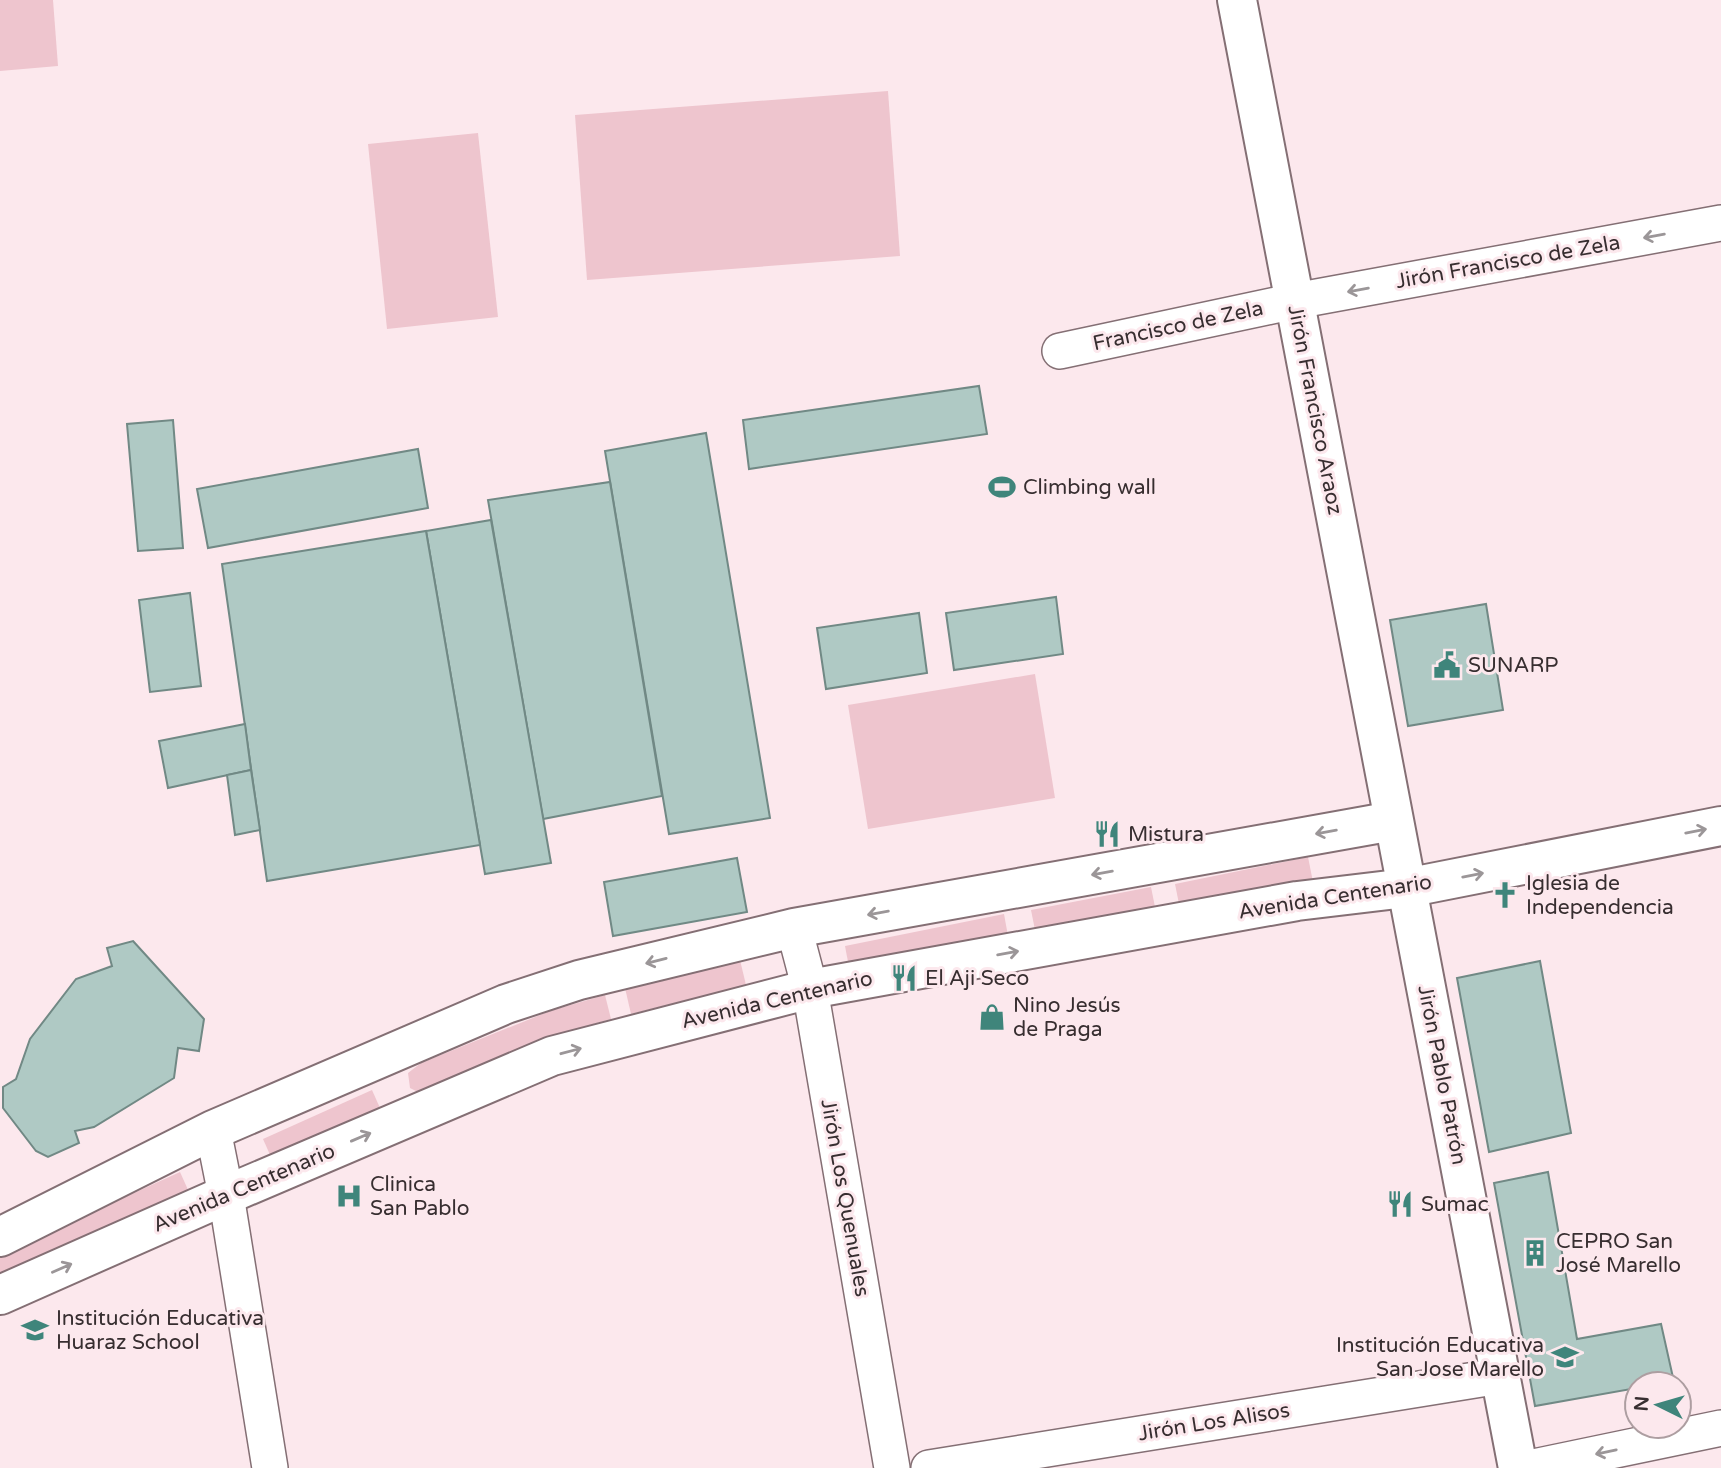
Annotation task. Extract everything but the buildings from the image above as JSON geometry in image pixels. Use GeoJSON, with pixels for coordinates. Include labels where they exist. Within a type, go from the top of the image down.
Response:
{"type":"FeatureCollection","features":[{"type":"Feature","properties":{"kind":"main road","name":"Jirón Francisco Araoz"},"geometry":{"type":"LineString","coordinates":[[1237,0],[1406,888]]}},
{"type":"Feature","properties":{"kind":"main road"},"geometry":{"type":"LineString","coordinates":[[0,1237],[213,1130],[506,1004],[579,980],[794,928],[1393,821]]}},
{"type":"Feature","properties":{"kind":"main road","name":"Avenida Centenario"},"geometry":{"type":"LineString","coordinates":[[0,1295],[552,1056],[810,989],[1297,901],[1406,888],[1721,826]]}},
{"type":"Feature","properties":{"kind":"main road","name":"Jirón Pablo Patrón"},"geometry":{"type":"LineString","coordinates":[[1406,888],[1518,1468]]}},
{"type":"Feature","properties":{"kind":"street","name":"Jirón Francisco de Zela"},"geometry":{"type":"LineString","coordinates":[[1295,301],[1721,223]]}},
{"type":"Feature","properties":{"kind":"street","name":"Francisco de Zela"},"geometry":{"type":"LineString","coordinates":[[1060,351],[1295,301]]}},
{"type":"Feature","properties":{"kind":"street","name":"Jirón Los Quenuales"},"geometry":{"type":"LineString","coordinates":[[794,928],[810,989],[892,1468]]}},
{"type":"Feature","properties":{"kind":"street"},"geometry":{"type":"LineString","coordinates":[[213,1130],[270,1468]]}},
{"type":"Feature","properties":{"kind":"street","name":"Jirón Los Alisos"},"geometry":{"type":"LineString","coordinates":[[929,1468],[1500,1376]]}},
{"type":"Feature","properties":{"kind":"street"},"geometry":{"type":"LineString","coordinates":[[1529,1468],[1721,1428]]}},
{"type":"Feature","properties":{"kind":"shaded area"},"geometry":{"type":"Polygon","coordinates":[[[0,0],[53,0],[58,66],[0,71],[0,0]]]}},
{"type":"Feature","properties":{"kind":"shaded area"},"geometry":{"type":"Polygon","coordinates":[[[888,91],[900,256],[587,280],[575,115],[888,91]]]}},
{"type":"Feature","properties":{"kind":"shaded area"},"geometry":{"type":"Polygon","coordinates":[[[478,133],[498,317],[387,329],[368,144],[478,133]]]}},
{"type":"Feature","properties":{"kind":"shaded area"},"geometry":{"type":"Polygon","coordinates":[[[1035,674],[1055,798],[868,829],[848,705],[1035,674]]]}},
{"type":"Feature","properties":{"kind":"shaded area"},"geometry":{"type":"Polygon","coordinates":[[[1308,857],[1313,882],[1180,909],[1175,884],[1308,857]]]}},
{"type":"Feature","properties":{"kind":"shaded area"},"geometry":{"type":"Polygon","coordinates":[[[1151,887],[1156,912],[1036,935],[1031,910],[1151,887]]]}},
{"type":"Feature","properties":{"kind":"shaded area"},"geometry":{"type":"Polygon","coordinates":[[[1004,914],[1008,936],[849,967],[845,946],[1004,914]]]}},
{"type":"Feature","properties":{"kind":"shaded area"},"geometry":{"type":"Polygon","coordinates":[[[740,960],[746,985],[631,1014],[625,988],[740,960]]]}},
{"type":"Feature","properties":{"kind":"shaded area"},"geometry":{"type":"Polygon","coordinates":[[[605,995],[611,1019],[537,1040],[426,1091],[418,1092],[410,1088],[408,1073],[421,1063],[550,1011],[605,995]]]}},
{"type":"Feature","properties":{"kind":"shaded area"},"geometry":{"type":"Polygon","coordinates":[[[372,1090],[380,1108],[271,1157],[263,1139],[372,1090]]]}},
{"type":"Feature","properties":{"kind":"shaded area"},"geometry":{"type":"Polygon","coordinates":[[[180,1172],[189,1192],[0,1278],[0,1254],[180,1172]]]}},
{"type":"Feature","properties":{"kind":"place","name":"Climbing wall"},"geometry":{"type":"Point","coordinates":[1002,487]}},
{"type":"Feature","properties":{"kind":"place","name":"SUNARP"},"geometry":{"type":"Point","coordinates":[1447,665]}},
{"type":"Feature","properties":{"kind":"place","name":"Mistura"},"geometry":{"type":"Point","coordinates":[1107,834]}},
{"type":"Feature","properties":{"kind":"place","name":"Iglesia de Independencia"},"geometry":{"type":"Point","coordinates":[1505,895]}},
{"type":"Feature","properties":{"kind":"place","name":"El Aji Seco"},"geometry":{"type":"Point","coordinates":[904,978]}},
{"type":"Feature","properties":{"kind":"place","name":"Nino Jesús de Praga"},"geometry":{"type":"Point","coordinates":[992,1017]}},
{"type":"Feature","properties":{"kind":"place","name":"Clinica San Pablo"},"geometry":{"type":"Point","coordinates":[349,1196]}},
{"type":"Feature","properties":{"kind":"place","name":"Sumac"},"geometry":{"type":"Point","coordinates":[1400,1204]}},
{"type":"Feature","properties":{"kind":"place","name":"CEPRO San José Marello"},"geometry":{"type":"Point","coordinates":[1535,1253]}},
{"type":"Feature","properties":{"kind":"place","name":"Institución Educativa Huaraz School"},"geometry":{"type":"Point","coordinates":[35,1330]}},
{"type":"Feature","properties":{"kind":"place","name":"Institución Educativa San Jose Marello"},"geometry":{"type":"Point","coordinates":[1565,1357]}}]}
